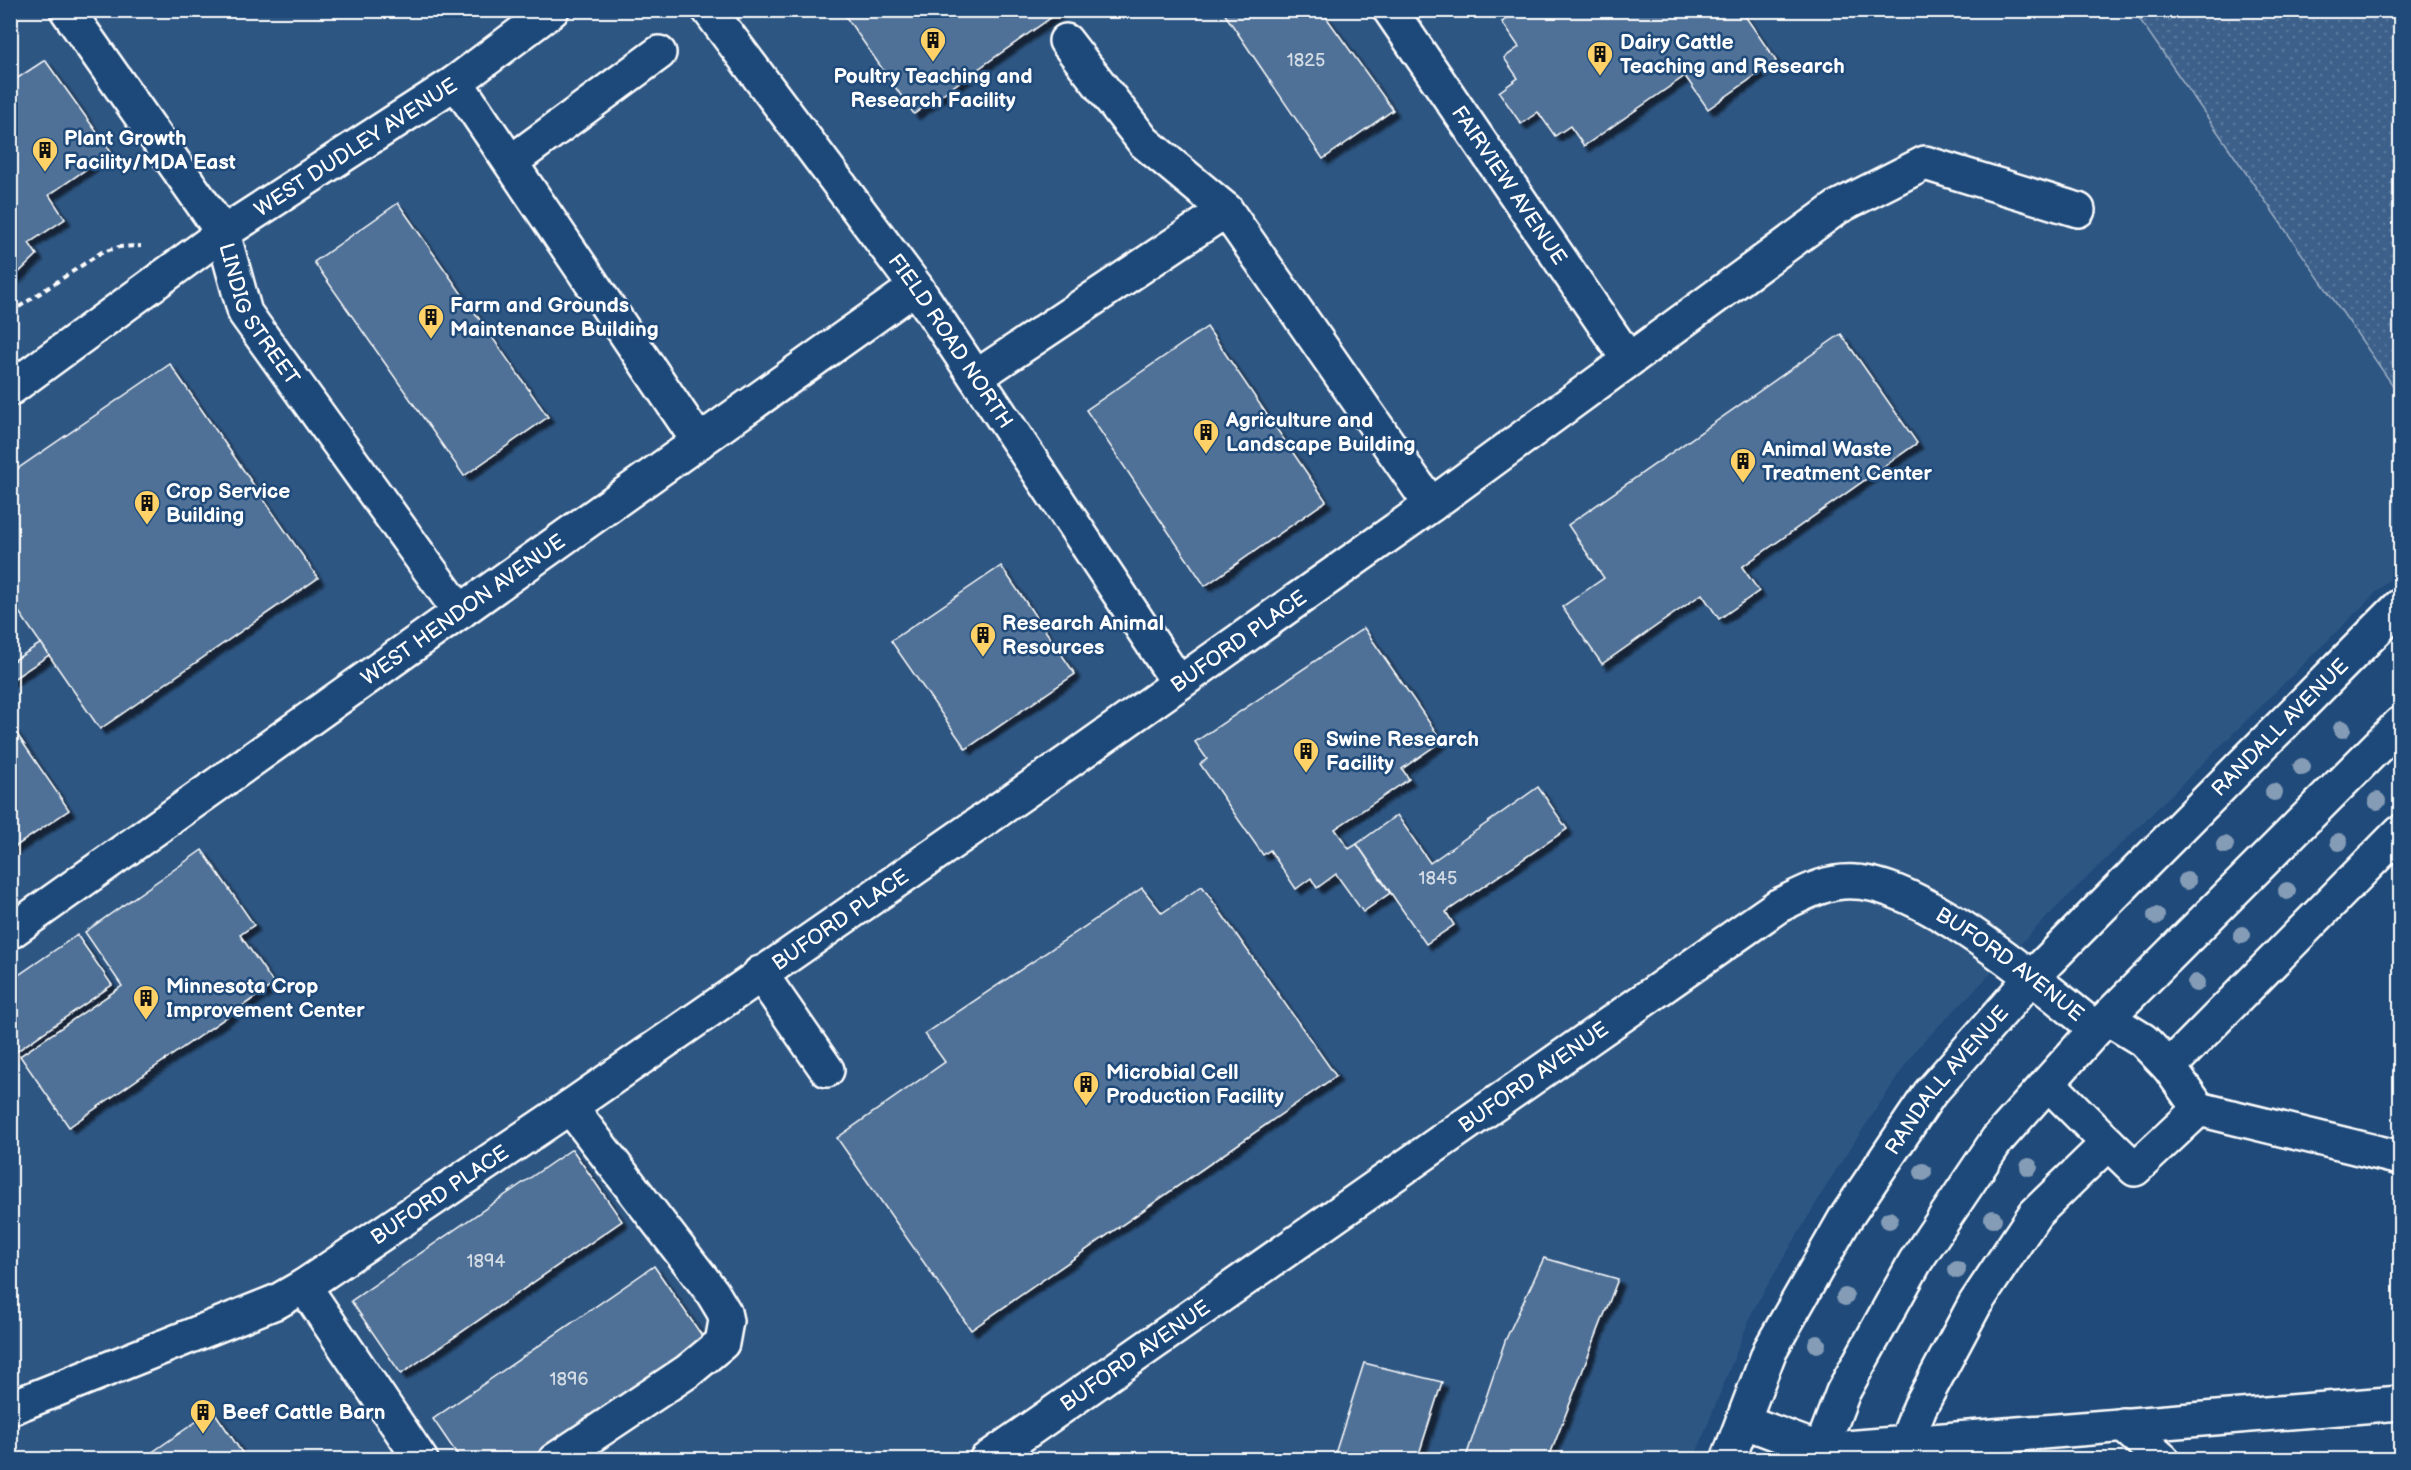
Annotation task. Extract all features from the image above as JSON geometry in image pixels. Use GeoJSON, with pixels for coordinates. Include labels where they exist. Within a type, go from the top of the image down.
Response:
{"type":"FeatureCollection","features":[{"type":"Feature","properties":{"kind":"street","name":"LINDIG STREET"},"geometry":{"type":"LineString","coordinates":[[67,10],[223,232],[245,313],[460,612]]}},
{"type":"Feature","properties":{"kind":"street","name":"WEST DUDLEY AVENUE"},"geometry":{"type":"LineString","coordinates":[[10,389],[223,232],[456,82],[552,10]]}},
{"type":"Feature","properties":{"kind":"street","name":"FIELD ROAD NORTH"},"geometry":{"type":"LineString","coordinates":[[709,10],[916,288],[1178,682]]}},
{"type":"Feature","properties":{"kind":"street","name":"FAIRVIEW AVENUE"},"geometry":{"type":"LineString","coordinates":[[1390,10],[1628,359]]}},
{"type":"Feature","properties":{"kind":"street"},"geometry":{"type":"LineString","coordinates":[[1066,41],[1144,142],[1226,210],[1431,505]]}},
{"type":"Feature","properties":{"kind":"street"},"geometry":{"type":"LineString","coordinates":[[510,162],[659,53]]}},
{"type":"Feature","properties":{"kind":"street"},"geometry":{"type":"LineString","coordinates":[[456,82],[699,442]]}},
{"type":"Feature","properties":{"kind":"street","name":"BUFORD PLACE"},"geometry":{"type":"LineString","coordinates":[[10,1408],[278,1301],[304,1286],[570,1107],[760,973],[1062,766],[1431,505],[1838,207],[1925,163],[2078,210]]}},
{"type":"Feature","properties":{"kind":"street"},"geometry":{"type":"LineString","coordinates":[[976,377],[1226,210]]}},
{"type":"Feature","properties":{"kind":"street","name":"WEST HENDON AVENUE"},"geometry":{"type":"LineString","coordinates":[[10,932],[916,288]]}},
{"type":"Feature","properties":{"kind":"street","name":"RANDALL AVENUE"},"geometry":{"type":"LineString","coordinates":[[1728,1460],[1770,1350],[1845,1219],[1930,1093],[2032,977],[2400,606]]}},
{"type":"Feature","properties":{"kind":"street"},"geometry":{"type":"LineString","coordinates":[[1819,1455],[1843,1392],[1915,1262],[1997,1140],[2102,1024],[2400,724]]}},
{"type":"Feature","properties":{"kind":"street"},"geometry":{"type":"LineString","coordinates":[[2169,1067],[2400,832]]}},
{"type":"Feature","properties":{"kind":"street","name":"BUFORD AVENUE"},"geometry":{"type":"LineString","coordinates":[[1005,1454],[1778,906],[1818,886],[1855,882],[1892,889],[1938,913],[2102,1024],[2143,1040],[2169,1067],[2199,1109]]}},
{"type":"Feature","properties":{"kind":"street"},"geometry":{"type":"LineString","coordinates":[[760,973],[827,1070]]}},
{"type":"Feature","properties":{"kind":"street"},"geometry":{"type":"LineString","coordinates":[[2048,1083],[2135,1169],[2199,1109],[2400,1158]]}},
{"type":"Feature","properties":{"kind":"street"},"geometry":{"type":"LineString","coordinates":[[555,1460],[688,1371],[722,1343],[726,1331],[724,1312],[712,1292],[570,1107]]}},
{"type":"Feature","properties":{"kind":"street"},"geometry":{"type":"LineString","coordinates":[[1902,1451],[1920,1407],[1975,1304],[2035,1214],[2108,1143]]}},
{"type":"Feature","properties":{"kind":"street"},"geometry":{"type":"LineString","coordinates":[[304,1286],[421,1460]]}},
{"type":"Feature","properties":{"kind":"street"},"geometry":{"type":"LineString","coordinates":[[1743,1421],[1819,1455],[1902,1451],[2123,1425],[2400,1403]]}},
{"type":"Feature","properties":{"kind":"street"},"geometry":{"type":"LineString","coordinates":[[2123,1425],[2163,1460]]}},
{"type":"Feature","properties":{"kind":"path"},"geometry":{"type":"LineString","coordinates":[[10,313],[102,252],[119,247],[142,246],[192,256]]}},
{"type":"Feature","properties":{"kind":"shaded area"},"geometry":{"type":"Polygon","coordinates":[[[10,11],[2400,11],[2400,569],[1916,1049],[1834,1173],[1753,1310],[1694,1459],[11,1459],[10,11]]]}},
{"type":"Feature","properties":{"kind":"shaded area"},"geometry":{"type":"Polygon","coordinates":[[[2134,11],[2400,11],[2400,387],[2396,390],[2134,11]]]}},
{"type":"Feature","properties":{"kind":"building","name":"Poultry Teaching and Research Facility"},"geometry":{"type":"Polygon","coordinates":[[[841,10],[1062,10],[914,114],[841,10]]]}},
{"type":"Feature","properties":{"kind":"building"},"geometry":{"type":"Polygon","coordinates":[[[1222,10],[1321,10],[1393,110],[1323,159],[1222,10]]]}},
{"type":"Feature","properties":{"kind":"building","name":"Dairy Cattle Teaching and Research"},"geometry":{"type":"Polygon","coordinates":[[[1519,10],[1741,10],[1776,61],[1708,109],[1685,76],[1584,146],[1570,126],[1555,136],[1538,112],[1521,124],[1499,92],[1518,78],[1504,58],[1519,47],[1502,22],[1519,10]]]}},
{"type":"Feature","properties":{"kind":"building","name":"Plant Growth Facility/MDA East"},"geometry":{"type":"Polygon","coordinates":[[[45,60],[111,152],[49,195],[65,219],[29,243],[37,255],[10,281],[10,83],[45,60]]]}},
{"type":"Feature","properties":{"kind":"building","name":"Farm and Grounds Maintenance Building"},"geometry":{"type":"Polygon","coordinates":[[[398,203],[548,417],[464,476],[314,262],[398,203]]]}},
{"type":"Feature","properties":{"kind":"building","name":"Agriculture and Landscape Building"},"geometry":{"type":"Polygon","coordinates":[[[1207,327],[1326,501],[1205,586],[1086,410],[1207,327]]]}},
{"type":"Feature","properties":{"kind":"building","name":"Animal Waste Treatment Center"},"geometry":{"type":"Polygon","coordinates":[[[1841,334],[1917,443],[1742,567],[1759,591],[1719,619],[1702,594],[1602,664],[1562,607],[1604,578],[1568,525],[1841,334]]]}},
{"type":"Feature","properties":{"kind":"building","name":"Crop Service Building"},"geometry":{"type":"Polygon","coordinates":[[[170,364],[318,578],[100,729],[10,599],[10,474],[170,364]]]}},
{"type":"Feature","properties":{"kind":"building","name":"Research Animal Resources"},"geometry":{"type":"Polygon","coordinates":[[[1001,566],[1075,674],[966,749],[891,641],[1001,566]]]}},
{"type":"Feature","properties":{"kind":"building","name":"Swine Research Facility"},"geometry":{"type":"Polygon","coordinates":[[[1364,628],[1442,741],[1402,769],[1409,779],[1335,829],[1349,849],[1357,844],[1390,893],[1363,912],[1336,874],[1317,888],[1311,878],[1296,889],[1270,850],[1263,855],[1200,764],[1207,759],[1195,742],[1364,628]]]}},
{"type":"Feature","properties":{"kind":"building"},"geometry":{"type":"Polygon","coordinates":[[[41,643],[49,655],[10,681],[10,663],[41,643]]]}},
{"type":"Feature","properties":{"kind":"building"},"geometry":{"type":"Polygon","coordinates":[[[10,724],[69,810],[10,850],[10,724]]]}},
{"type":"Feature","properties":{"kind":"building"},"geometry":{"type":"Polygon","coordinates":[[[1538,787],[1567,829],[1446,912],[1454,925],[1426,944],[1357,844],[1397,815],[1430,863],[1538,787]]]}},
{"type":"Feature","properties":{"kind":"building","name":"Minnesota Crop Improvement Center"},"geometry":{"type":"Polygon","coordinates":[[[202,850],[254,925],[240,935],[274,984],[69,1127],[20,1056],[122,986],[85,932],[202,850]]]}},
{"type":"Feature","properties":{"kind":"building","name":"Microbial Cell Production Facility"},"geometry":{"type":"Polygon","coordinates":[[[1202,886],[1336,1076],[971,1330],[837,1138],[945,1062],[925,1034],[1142,888],[1162,913],[1202,886]]]}},
{"type":"Feature","properties":{"kind":"building"},"geometry":{"type":"Polygon","coordinates":[[[77,935],[112,985],[10,1056],[10,981],[77,935]]]}},
{"type":"Feature","properties":{"kind":"building"},"geometry":{"type":"Polygon","coordinates":[[[572,1149],[622,1221],[401,1374],[351,1301],[572,1149]]]}},
{"type":"Feature","properties":{"kind":"building"},"geometry":{"type":"Polygon","coordinates":[[[1544,1258],[1618,1279],[1548,1460],[1465,1460],[1505,1341],[1544,1258]]]}},
{"type":"Feature","properties":{"kind":"building"},"geometry":{"type":"Polygon","coordinates":[[[654,1266],[705,1340],[532,1460],[461,1460],[433,1419],[654,1266]]]}},
{"type":"Feature","properties":{"kind":"building"},"geometry":{"type":"Polygon","coordinates":[[[1364,1363],[1442,1382],[1417,1460],[1333,1460],[1364,1363]]]}},
{"type":"Feature","properties":{"kind":"building","name":"Beef Cattle Barn"},"geometry":{"type":"Polygon","coordinates":[[[213,1410],[247,1460],[141,1460],[213,1410]]]}},
{"type":"Feature","properties":{"kind":"place","name":"Poultry Teaching and Research Facility"},"geometry":{"type":"Point","coordinates":[933,63]}},
{"type":"Feature","properties":{"kind":"place","name":"Dairy Cattle Teaching and Research"},"geometry":{"type":"Point","coordinates":[1600,77]}},
{"type":"Feature","properties":{"kind":"place","name":"Plant Growth Facility/MDA East"},"geometry":{"type":"Point","coordinates":[45,173]}},
{"type":"Feature","properties":{"kind":"place","name":"Farm and Grounds Maintenance Building"},"geometry":{"type":"Point","coordinates":[431,340]}},
{"type":"Feature","properties":{"kind":"place","name":"Agriculture and Landscape Building"},"geometry":{"type":"Point","coordinates":[1206,455]}},
{"type":"Feature","properties":{"kind":"place","name":"Animal Waste Treatment Center"},"geometry":{"type":"Point","coordinates":[1743,484]}},
{"type":"Feature","properties":{"kind":"place","name":"Crop Service Building"},"geometry":{"type":"Point","coordinates":[147,526]}},
{"type":"Feature","properties":{"kind":"place","name":"Research Animal Resources"},"geometry":{"type":"Point","coordinates":[983,658]}},
{"type":"Feature","properties":{"kind":"place","name":"Swine Research Facility"},"geometry":{"type":"Point","coordinates":[1306,774]}},
{"type":"Feature","properties":{"kind":"place","name":"Minnesota Crop Improvement Center"},"geometry":{"type":"Point","coordinates":[146,1021]}},
{"type":"Feature","properties":{"kind":"place","name":"Microbial Cell Production Facility"},"geometry":{"type":"Point","coordinates":[1086,1107]}},
{"type":"Feature","properties":{"kind":"place","name":"Beef Cattle Barn"},"geometry":{"type":"Point","coordinates":[203,1435]}}]}
